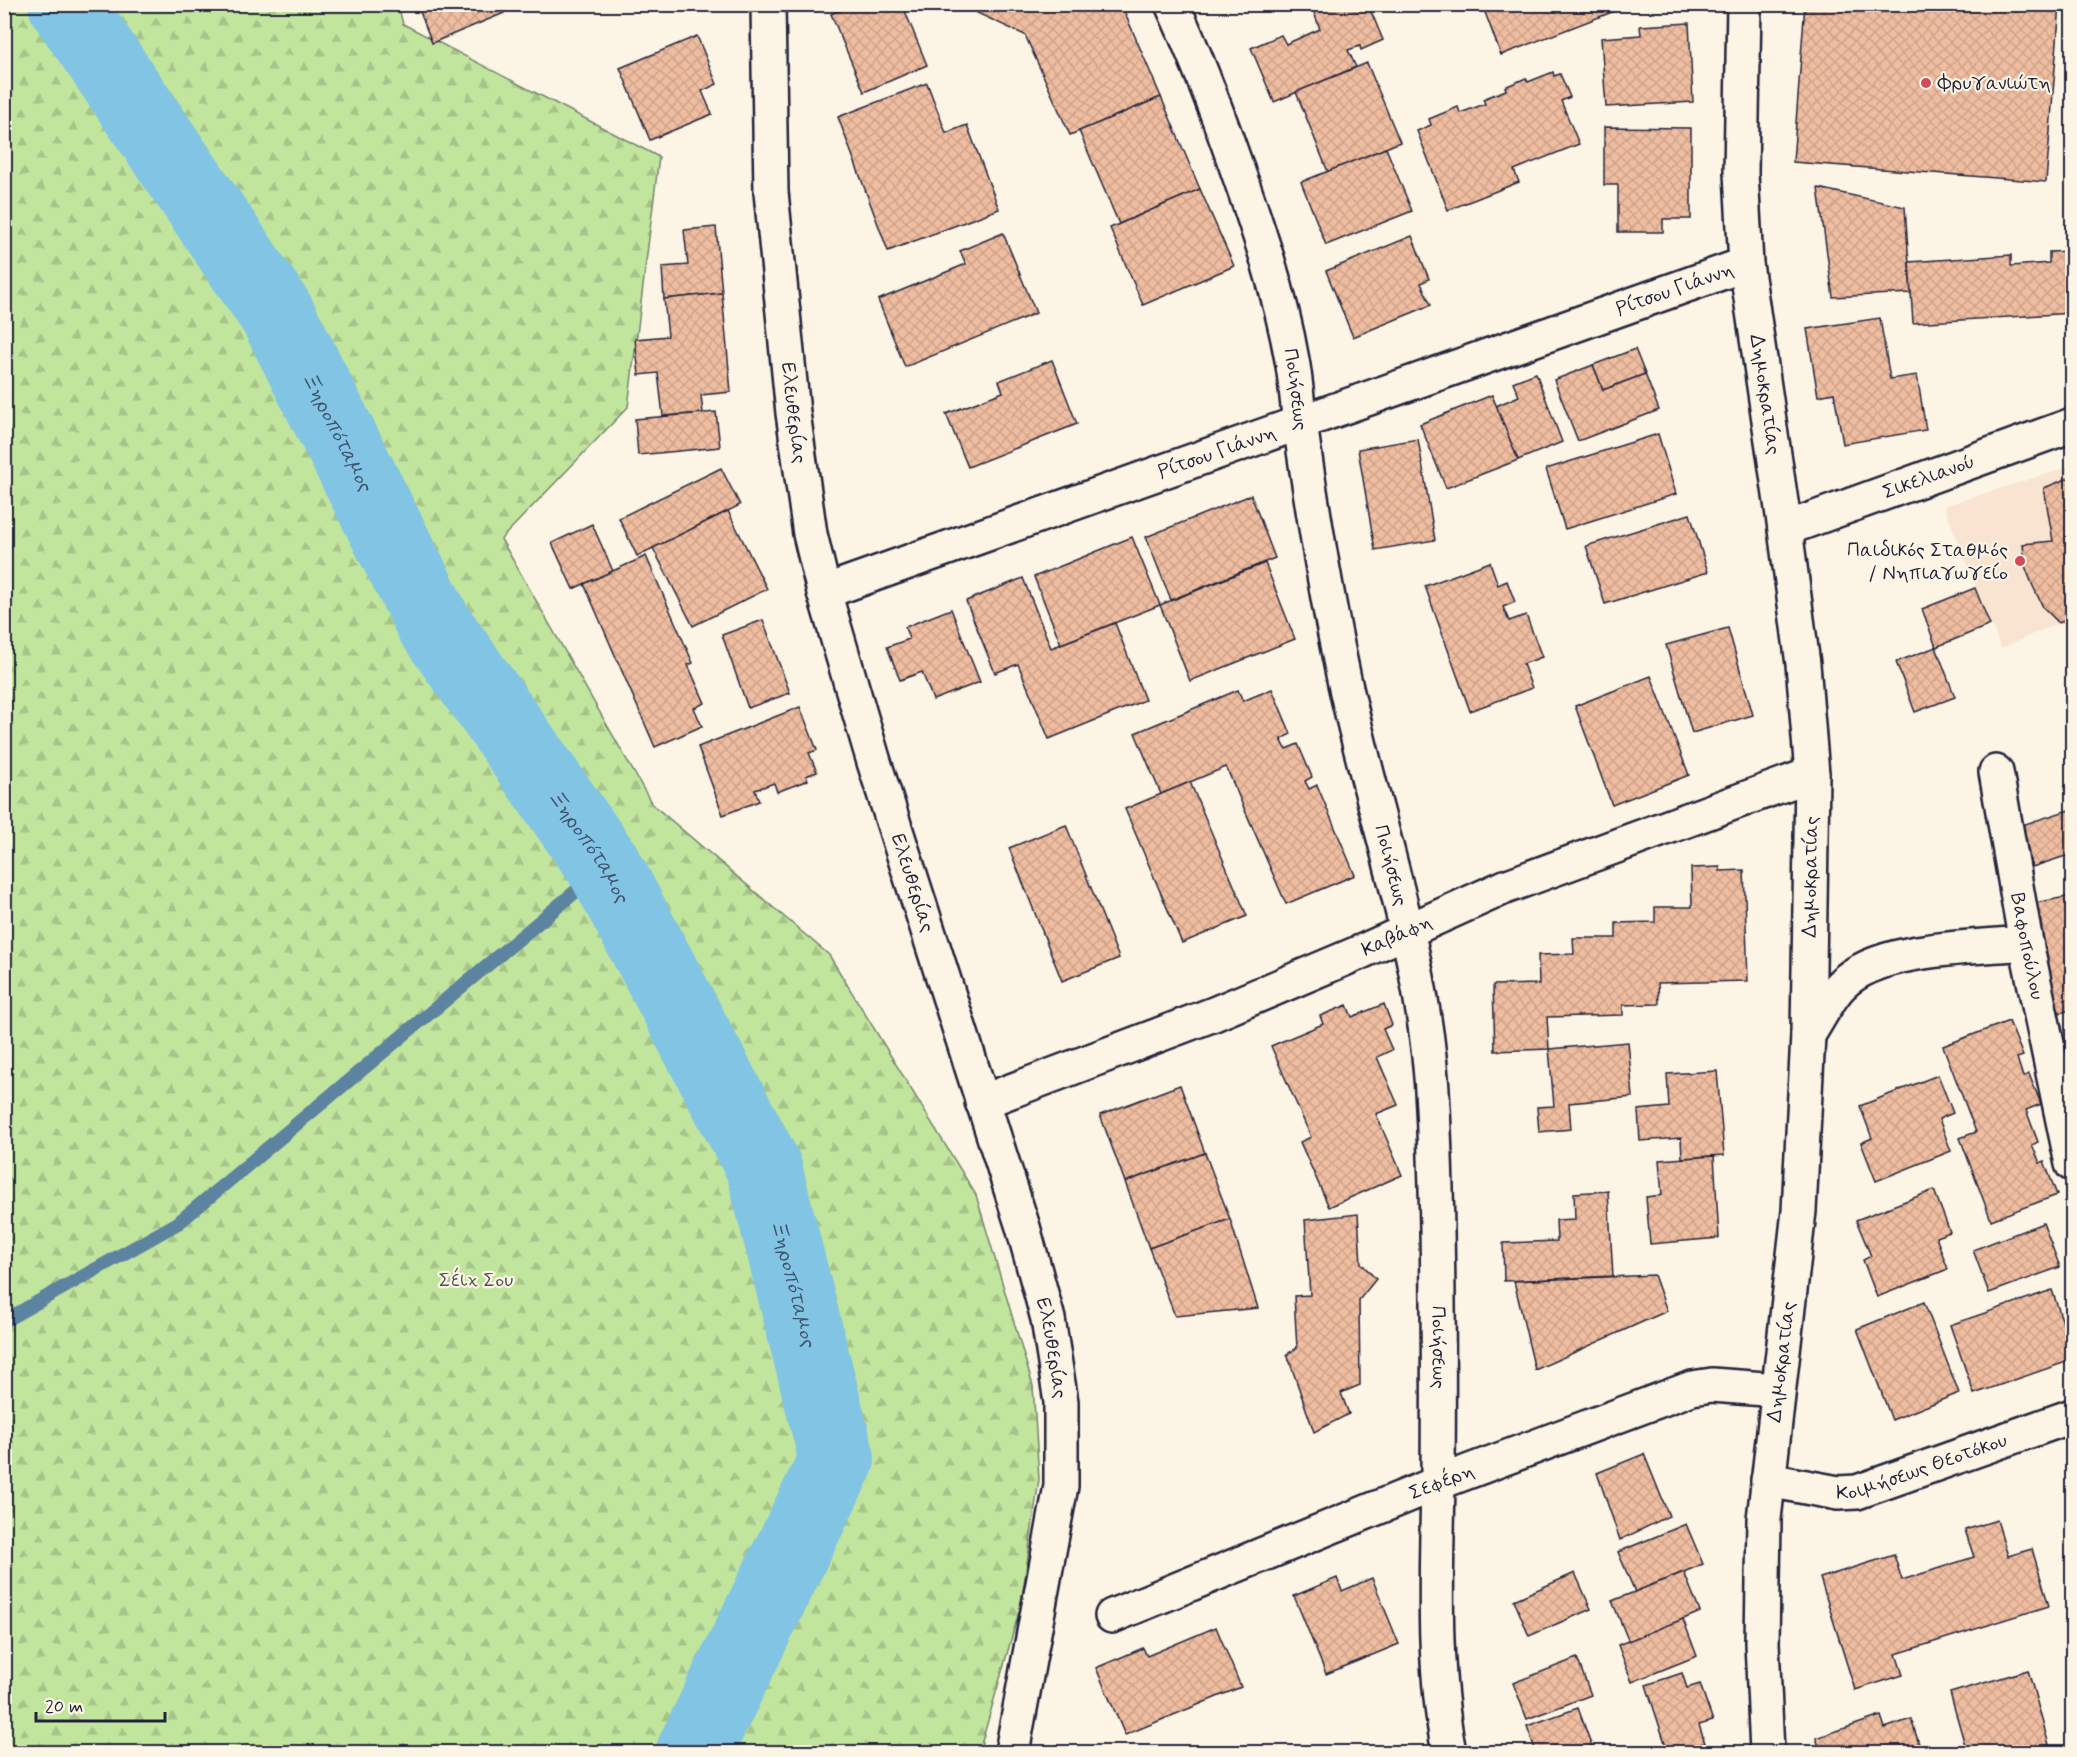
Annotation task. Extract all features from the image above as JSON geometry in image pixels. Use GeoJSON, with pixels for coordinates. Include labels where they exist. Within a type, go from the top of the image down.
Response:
{"type":"FeatureCollection","features":[{"type":"Feature","properties":{"kind":"street","name":"Ελευθερίας"},"geometry":{"type":"LineString","coordinates":[[768,4],[771,192],[793,413],[810,534],[824,592],[874,762],[1023,1227],[1048,1319],[1062,1402],[1061,1486],[1012,1752]]}},
{"type":"Feature","properties":{"kind":"street","name":"Ποιήσεως"},"geometry":{"type":"LineString","coordinates":[[1172,4],[1214,104],[1270,266],[1293,364],[1300,422],[1336,642],[1354,724],[1407,930],[1422,1004],[1433,1102],[1438,1253],[1437,1680],[1449,1752]]}},
{"type":"Feature","properties":{"kind":"street","name":"Δημοκρατίας"},"geometry":{"type":"LineString","coordinates":[[1744,4],[1741,173],[1746,264],[1803,664],[1812,774],[1808,1035],[1797,1246],[1764,1519],[1762,1633],[1767,1752]]}},
{"type":"Feature","properties":{"kind":"street","name":"Ρίτσου Γιάννη"},"geometry":{"type":"LineString","coordinates":[[824,592],[1746,264]]}},
{"type":"Feature","properties":{"kind":"street","name":"Σικελιανού"},"geometry":{"type":"LineString","coordinates":[[1785,530],[2073,424]]}},
{"type":"Feature","properties":{"kind":"street","name":"Βαφοπούλου"},"geometry":{"type":"LineString","coordinates":[[1996,772],[2026,943],[2068,1119],[2073,1164]]}},
{"type":"Feature","properties":{"kind":"street","name":"Καβάφη"},"geometry":{"type":"LineString","coordinates":[[982,1102],[1214,1014],[1504,887],[1812,774]]}},
{"type":"Feature","properties":{"kind":"street"},"geometry":{"type":"LineString","coordinates":[[1808,1035],[1841,985],[1863,968],[1882,960],[1911,954],[2026,943]]}},
{"type":"Feature","properties":{"kind":"street","name":"Σεφέρη"},"geometry":{"type":"LineString","coordinates":[[1112,1616],[1438,1484],[1692,1388],[1712,1385],[1778,1390]]}},
{"type":"Feature","properties":{"kind":"street","name":"Κοιμήσεως Θεοτόκου"},"geometry":{"type":"LineString","coordinates":[[1768,1480],[1838,1493],[1857,1492],[2073,1416]]}},
{"type":"Feature","properties":{"kind":"shaded area","name":"Παιδικός Σταθμός / Νηπιαγωγείο"},"geometry":{"type":"Polygon","coordinates":[[[2072,466],[2072,617],[2001,648],[1944,506],[2072,466]]]}},
{"type":"Feature","properties":{"kind":"green space","name":"Σέιχ Σου"},"geometry":{"type":"Polygon","coordinates":[[[5,5],[398,5],[403,24],[659,157],[628,407],[501,539],[652,804],[829,955],[976,1195],[1033,1386],[1039,1479],[1021,1605],[979,1752],[5,1752],[5,5]]]}},
{"type":"Feature","properties":{"kind":"building"},"geometry":{"type":"Polygon","coordinates":[[[417,4],[500,4],[504,13],[432,43],[417,4]]]}},
{"type":"Feature","properties":{"kind":"building"},"geometry":{"type":"Polygon","coordinates":[[[853,4],[902,4],[927,65],[864,92],[831,14],[853,4]]]}},
{"type":"Feature","properties":{"kind":"building"},"geometry":{"type":"Polygon","coordinates":[[[981,4],[1121,4],[1161,97],[1070,135],[1025,35],[977,13],[981,4]]]}},
{"type":"Feature","properties":{"kind":"building"},"geometry":{"type":"Polygon","coordinates":[[[1317,4],[1368,4],[1383,40],[1361,50],[1360,46],[1348,50],[1356,67],[1274,102],[1251,48],[1281,35],[1286,44],[1320,29],[1312,7],[1317,4]]]}},
{"type":"Feature","properties":{"kind":"building"},"geometry":{"type":"Polygon","coordinates":[[[1395,4],[1416,4],[1398,12],[1395,4]]]}},
{"type":"Feature","properties":{"kind":"building"},"geometry":{"type":"Polygon","coordinates":[[[1491,4],[1619,4],[1620,9],[1501,55],[1483,7],[1491,4]]]}},
{"type":"Feature","properties":{"kind":"building","name":"Φρυγανιώτη"},"geometry":{"type":"Polygon","coordinates":[[[1805,4],[2060,4],[2046,182],[1793,162],[1805,4]]]}},
{"type":"Feature","properties":{"kind":"building"},"geometry":{"type":"Polygon","coordinates":[[[1689,23],[1693,102],[1606,107],[1601,38],[1641,35],[1640,26],[1689,23]]]}},
{"type":"Feature","properties":{"kind":"building"},"geometry":{"type":"Polygon","coordinates":[[[697,36],[717,84],[702,91],[712,114],[650,140],[620,68],[697,36]]]}},
{"type":"Feature","properties":{"kind":"building"},"geometry":{"type":"Polygon","coordinates":[[[1367,63],[1400,142],[1328,172],[1296,92],[1367,63]]]}},
{"type":"Feature","properties":{"kind":"building"},"geometry":{"type":"Polygon","coordinates":[[[1553,72],[1554,76],[1560,74],[1570,97],[1561,101],[1579,144],[1514,170],[1519,182],[1448,210],[1417,131],[1431,125],[1429,119],[1458,107],[1460,113],[1485,104],[1483,99],[1506,90],[1505,87],[1526,78],[1528,82],[1553,72]]]}},
{"type":"Feature","properties":{"kind":"building"},"geometry":{"type":"Polygon","coordinates":[[[927,83],[946,133],[967,125],[999,209],[888,251],[838,117],[927,83]]]}},
{"type":"Feature","properties":{"kind":"building"},"geometry":{"type":"Polygon","coordinates":[[[1161,97],[1200,189],[1119,224],[1079,131],[1161,97]]]}},
{"type":"Feature","properties":{"kind":"building"},"geometry":{"type":"Polygon","coordinates":[[[1604,127],[1691,128],[1691,219],[1663,219],[1663,232],[1618,232],[1618,185],[1604,185],[1604,127]]]}},
{"type":"Feature","properties":{"kind":"building"},"geometry":{"type":"Polygon","coordinates":[[[1386,148],[1412,211],[1326,245],[1301,182],[1386,148]]]}},
{"type":"Feature","properties":{"kind":"building"},"geometry":{"type":"Polygon","coordinates":[[[1818,188],[1905,207],[1911,293],[1833,297],[1818,188]]]}},
{"type":"Feature","properties":{"kind":"building"},"geometry":{"type":"Polygon","coordinates":[[[1200,189],[1234,266],[1143,305],[1110,228],[1200,189]]]}},
{"type":"Feature","properties":{"kind":"building"},"geometry":{"type":"Polygon","coordinates":[[[716,227],[722,293],[664,299],[662,267],[688,265],[684,230],[716,227]]]}},
{"type":"Feature","properties":{"kind":"building"},"geometry":{"type":"Polygon","coordinates":[[[1003,233],[1036,313],[905,367],[878,300],[966,264],[960,251],[1003,233]]]}},
{"type":"Feature","properties":{"kind":"building"},"geometry":{"type":"Polygon","coordinates":[[[1412,236],[1429,279],[1421,283],[1431,305],[1353,337],[1326,271],[1412,236]]]}},
{"type":"Feature","properties":{"kind":"building"},"geometry":{"type":"Polygon","coordinates":[[[2072,251],[2072,313],[1913,323],[1909,262],[2011,255],[2011,266],[2049,263],[2049,252],[2072,251]]]}},
{"type":"Feature","properties":{"kind":"building"},"geometry":{"type":"Polygon","coordinates":[[[722,293],[731,392],[701,395],[703,413],[663,416],[658,373],[639,375],[635,339],[668,336],[664,299],[722,293]]]}},
{"type":"Feature","properties":{"kind":"building"},"geometry":{"type":"Polygon","coordinates":[[[1880,318],[1890,379],[1917,375],[1926,430],[1843,444],[1834,393],[1818,396],[1807,329],[1880,318]]]}},
{"type":"Feature","properties":{"kind":"building"},"geometry":{"type":"Polygon","coordinates":[[[1635,349],[1645,374],[1603,390],[1593,365],[1635,349]]]}},
{"type":"Feature","properties":{"kind":"building"},"geometry":{"type":"Polygon","coordinates":[[[1052,360],[1077,424],[968,467],[946,414],[1003,392],[999,381],[1052,360]]]}},
{"type":"Feature","properties":{"kind":"building"},"geometry":{"type":"Polygon","coordinates":[[[1593,365],[1603,390],[1645,374],[1659,410],[1578,441],[1554,380],[1593,365]]]}},
{"type":"Feature","properties":{"kind":"building"},"geometry":{"type":"Polygon","coordinates":[[[1536,373],[1562,442],[1518,460],[1496,406],[1519,396],[1513,382],[1536,373]]]}},
{"type":"Feature","properties":{"kind":"building"},"geometry":{"type":"Polygon","coordinates":[[[1492,395],[1518,460],[1446,488],[1420,424],[1492,395]]]}},
{"type":"Feature","properties":{"kind":"building"},"geometry":{"type":"Polygon","coordinates":[[[716,412],[720,447],[638,455],[635,419],[716,412]]]}},
{"type":"Feature","properties":{"kind":"building"},"geometry":{"type":"Polygon","coordinates":[[[1658,434],[1676,494],[1565,529],[1546,469],[1658,434]]]}},
{"type":"Feature","properties":{"kind":"building"},"geometry":{"type":"Polygon","coordinates":[[[1418,439],[1435,540],[1375,550],[1358,449],[1418,439]]]}},
{"type":"Feature","properties":{"kind":"building"},"geometry":{"type":"Polygon","coordinates":[[[2072,466],[2072,617],[2059,623],[2043,607],[2032,584],[2025,566],[2023,544],[2053,541],[2044,488],[2071,477],[2068,468],[2072,466]]]}},
{"type":"Feature","properties":{"kind":"building"},"geometry":{"type":"Polygon","coordinates":[[[721,468],[740,505],[637,556],[619,518],[721,468]]]}},
{"type":"Feature","properties":{"kind":"building"},"geometry":{"type":"Polygon","coordinates":[[[1251,495],[1275,558],[1171,600],[1146,537],[1251,495]]]}},
{"type":"Feature","properties":{"kind":"building"},"geometry":{"type":"Polygon","coordinates":[[[728,511],[767,589],[693,626],[653,548],[728,511]]]}},
{"type":"Feature","properties":{"kind":"building"},"geometry":{"type":"Polygon","coordinates":[[[1690,514],[1708,572],[1605,604],[1586,546],[1690,514]]]}},
{"type":"Feature","properties":{"kind":"building"},"geometry":{"type":"Polygon","coordinates":[[[592,524],[613,571],[573,589],[552,543],[592,524]]]}},
{"type":"Feature","properties":{"kind":"building"},"geometry":{"type":"Polygon","coordinates":[[[1132,537],[1160,605],[1061,644],[1034,577],[1132,537]]]}},
{"type":"Feature","properties":{"kind":"building"},"geometry":{"type":"Polygon","coordinates":[[[646,556],[693,663],[688,665],[705,703],[694,708],[702,726],[655,747],[584,584],[646,556]]]}},
{"type":"Feature","properties":{"kind":"building"},"geometry":{"type":"Polygon","coordinates":[[[1490,562],[1498,585],[1507,581],[1515,602],[1503,607],[1509,621],[1526,615],[1542,657],[1523,664],[1532,688],[1470,711],[1425,586],[1490,562]]]}},
{"type":"Feature","properties":{"kind":"building"},"geometry":{"type":"Polygon","coordinates":[[[1265,563],[1295,639],[1190,681],[1160,605],[1265,563]]]}},
{"type":"Feature","properties":{"kind":"building"},"geometry":{"type":"Polygon","coordinates":[[[1023,578],[1051,648],[1115,623],[1145,700],[1049,739],[1018,664],[995,673],[966,601],[1023,578]]]}},
{"type":"Feature","properties":{"kind":"building"},"geometry":{"type":"Polygon","coordinates":[[[1975,588],[1990,625],[1936,647],[1922,609],[1975,588]]]}},
{"type":"Feature","properties":{"kind":"building"},"geometry":{"type":"Polygon","coordinates":[[[951,609],[980,682],[933,700],[922,672],[900,680],[887,647],[909,639],[905,627],[951,609]]]}},
{"type":"Feature","properties":{"kind":"building"},"geometry":{"type":"Polygon","coordinates":[[[763,620],[790,693],[748,708],[722,635],[763,620]]]}},
{"type":"Feature","properties":{"kind":"building"},"geometry":{"type":"Polygon","coordinates":[[[1728,628],[1753,715],[1692,733],[1666,645],[1728,628]]]}},
{"type":"Feature","properties":{"kind":"building"},"geometry":{"type":"Polygon","coordinates":[[[1936,647],[1955,697],[1915,712],[1896,662],[1936,647]]]}},
{"type":"Feature","properties":{"kind":"building"},"geometry":{"type":"Polygon","coordinates":[[[1651,676],[1689,775],[1612,805],[1575,706],[1651,676]]]}},
{"type":"Feature","properties":{"kind":"building"},"geometry":{"type":"Polygon","coordinates":[[[1272,689],[1291,734],[1281,739],[1286,749],[1298,744],[1312,777],[1305,781],[1309,789],[1317,785],[1355,875],[1286,904],[1226,767],[1161,794],[1135,733],[1238,690],[1243,701],[1272,689]]]}},
{"type":"Feature","properties":{"kind":"building"},"geometry":{"type":"Polygon","coordinates":[[[800,707],[817,750],[809,753],[817,772],[806,776],[808,780],[777,792],[774,783],[755,790],[759,801],[723,815],[698,747],[800,707]]]}},
{"type":"Feature","properties":{"kind":"building"},"geometry":{"type":"Polygon","coordinates":[[[1190,782],[1247,916],[1182,943],[1125,809],[1190,782]]]}},
{"type":"Feature","properties":{"kind":"building"},"geometry":{"type":"Polygon","coordinates":[[[2072,809],[2072,854],[2032,867],[2019,826],[2072,809]]]}},
{"type":"Feature","properties":{"kind":"building"},"geometry":{"type":"Polygon","coordinates":[[[1066,825],[1119,958],[1062,981],[1009,848],[1066,825]]]}},
{"type":"Feature","properties":{"kind":"building"},"geometry":{"type":"Polygon","coordinates":[[[1720,867],[1720,871],[1744,870],[1748,981],[1658,983],[1659,1004],[1623,1005],[1623,1015],[1547,1017],[1549,1049],[1495,1051],[1493,985],[1539,984],[1538,955],[1574,954],[1573,938],[1616,938],[1616,923],[1655,922],[1655,907],[1692,907],[1691,868],[1720,867]]]}},
{"type":"Feature","properties":{"kind":"building"},"geometry":{"type":"Polygon","coordinates":[[[2072,896],[2072,1010],[2055,1014],[2034,903],[2072,896]]]}},
{"type":"Feature","properties":{"kind":"building"},"geometry":{"type":"Polygon","coordinates":[[[1384,1004],[1392,1025],[1383,1029],[1392,1050],[1377,1057],[1398,1105],[1376,1114],[1402,1175],[1329,1207],[1300,1142],[1311,1137],[1271,1046],[1323,1024],[1320,1016],[1347,1005],[1352,1017],[1384,1004]]]}},
{"type":"Feature","properties":{"kind":"building"},"geometry":{"type":"Polygon","coordinates":[[[2009,1021],[2023,1056],[2017,1058],[2023,1077],[2029,1074],[2041,1104],[2026,1110],[2038,1142],[2032,1145],[2040,1163],[2044,1161],[2057,1195],[1991,1220],[1960,1138],[1976,1132],[1943,1046],[2009,1021]]]}},
{"type":"Feature","properties":{"kind":"building"},"geometry":{"type":"Polygon","coordinates":[[[1628,1042],[1633,1097],[1569,1103],[1571,1129],[1539,1132],[1537,1107],[1554,1106],[1549,1049],[1628,1042]]]}},
{"type":"Feature","properties":{"kind":"building"},"geometry":{"type":"Polygon","coordinates":[[[1717,1071],[1724,1155],[1682,1158],[1681,1138],[1640,1141],[1638,1110],[1669,1107],[1667,1074],[1717,1071]]]}},
{"type":"Feature","properties":{"kind":"building"},"geometry":{"type":"Polygon","coordinates":[[[1938,1075],[1953,1113],[1939,1119],[1951,1151],[1876,1181],[1861,1143],[1872,1138],[1860,1106],[1938,1075]]]}},
{"type":"Feature","properties":{"kind":"building"},"geometry":{"type":"Polygon","coordinates":[[[1180,1085],[1205,1153],[1125,1182],[1100,1115],[1180,1085]]]}},
{"type":"Feature","properties":{"kind":"building"},"geometry":{"type":"Polygon","coordinates":[[[1205,1153],[1230,1219],[1149,1248],[1125,1182],[1205,1153]]]}},
{"type":"Feature","properties":{"kind":"building"},"geometry":{"type":"Polygon","coordinates":[[[1714,1156],[1719,1238],[1650,1244],[1646,1197],[1662,1195],[1659,1160],[1714,1156]]]}},
{"type":"Feature","properties":{"kind":"building"},"geometry":{"type":"Polygon","coordinates":[[[1934,1190],[1950,1232],[1936,1237],[1948,1269],[1877,1297],[1863,1260],[1871,1256],[1856,1220],[1934,1190]]]}},
{"type":"Feature","properties":{"kind":"building"},"geometry":{"type":"Polygon","coordinates":[[[1608,1191],[1613,1276],[1504,1281],[1503,1243],[1557,1241],[1556,1220],[1575,1219],[1574,1193],[1608,1191]]]}},
{"type":"Feature","properties":{"kind":"building"},"geometry":{"type":"Polygon","coordinates":[[[1358,1214],[1361,1263],[1376,1279],[1359,1300],[1360,1385],[1341,1393],[1349,1414],[1314,1432],[1287,1354],[1297,1348],[1294,1296],[1310,1295],[1305,1220],[1358,1214]]]}},
{"type":"Feature","properties":{"kind":"building"},"geometry":{"type":"Polygon","coordinates":[[[1230,1219],[1258,1308],[1175,1316],[1149,1248],[1230,1219]]]}},
{"type":"Feature","properties":{"kind":"building"},"geometry":{"type":"Polygon","coordinates":[[[2043,1223],[2060,1267],[1989,1293],[1973,1250],[2043,1223]]]}},
{"type":"Feature","properties":{"kind":"building"},"geometry":{"type":"Polygon","coordinates":[[[1654,1275],[1667,1311],[1535,1370],[1514,1281],[1654,1275]]]}},
{"type":"Feature","properties":{"kind":"building"},"geometry":{"type":"Polygon","coordinates":[[[2052,1290],[2072,1349],[2072,1360],[1974,1394],[1950,1325],[2052,1290]]]}},
{"type":"Feature","properties":{"kind":"building"},"geometry":{"type":"Polygon","coordinates":[[[1924,1302],[1959,1393],[1892,1420],[1857,1329],[1924,1302]]]}},
{"type":"Feature","properties":{"kind":"building"},"geometry":{"type":"Polygon","coordinates":[[[1644,1454],[1669,1516],[1620,1540],[1597,1473],[1644,1454]]]}},
{"type":"Feature","properties":{"kind":"building"},"geometry":{"type":"Polygon","coordinates":[[[1997,1520],[2008,1556],[2032,1549],[2049,1606],[1896,1654],[1903,1675],[1855,1690],[1820,1578],[1894,1555],[1902,1580],[1974,1557],[1965,1530],[1997,1520]]]}},
{"type":"Feature","properties":{"kind":"building"},"geometry":{"type":"Polygon","coordinates":[[[1686,1524],[1703,1564],[1635,1592],[1618,1552],[1686,1524]]]}},
{"type":"Feature","properties":{"kind":"building"},"geometry":{"type":"Polygon","coordinates":[[[1684,1572],[1700,1612],[1629,1642],[1612,1601],[1684,1572]]]}},
{"type":"Feature","properties":{"kind":"building"},"geometry":{"type":"Polygon","coordinates":[[[1575,1573],[1591,1609],[1529,1636],[1514,1600],[1575,1573]]]}},
{"type":"Feature","properties":{"kind":"building"},"geometry":{"type":"Polygon","coordinates":[[[1337,1578],[1342,1591],[1372,1578],[1399,1644],[1326,1674],[1294,1596],[1337,1578]]]}},
{"type":"Feature","properties":{"kind":"building"},"geometry":{"type":"Polygon","coordinates":[[[1683,1619],[1697,1656],[1632,1682],[1618,1645],[1683,1619]]]}},
{"type":"Feature","properties":{"kind":"building"},"geometry":{"type":"Polygon","coordinates":[[[1216,1627],[1241,1687],[1125,1735],[1096,1668],[1143,1648],[1147,1656],[1216,1627]]]}},
{"type":"Feature","properties":{"kind":"building"},"geometry":{"type":"Polygon","coordinates":[[[1577,1658],[1591,1695],[1527,1719],[1513,1683],[1577,1658]]]}},
{"type":"Feature","properties":{"kind":"building"},"geometry":{"type":"Polygon","coordinates":[[[2028,1670],[2051,1752],[1967,1752],[1950,1693],[2028,1670]]]}},
{"type":"Feature","properties":{"kind":"building"},"geometry":{"type":"Polygon","coordinates":[[[1682,1673],[1687,1688],[1700,1684],[1713,1721],[1699,1725],[1705,1743],[1668,1752],[1646,1685],[1682,1673]]]}},
{"type":"Feature","properties":{"kind":"building"},"geometry":{"type":"Polygon","coordinates":[[[1578,1708],[1594,1752],[1536,1752],[1527,1726],[1578,1708]]]}},
{"type":"Feature","properties":{"kind":"building"},"geometry":{"type":"Polygon","coordinates":[[[1881,1716],[1885,1728],[1911,1719],[1919,1744],[1909,1747],[1911,1752],[1821,1752],[1816,1738],[1881,1716]]]}},
{"type":"Feature","properties":{"kind":"waterway","name":"Ξηροπόταμος"},"geometry":{"type":"LineString","coordinates":[[66,4],[277,314],[434,624],[605,867],[764,1168],[837,1459],[694,1752]]}},
{"type":"Feature","properties":{"kind":"waterway"},"geometry":{"type":"LineString","coordinates":[[4,1321],[178,1223],[605,867]]}},
{"type":"Feature","properties":{"kind":"place","name":"Φρυγανιώτη"},"geometry":{"type":"Point","coordinates":[1926,83]}},
{"type":"Feature","properties":{"kind":"place","name":"Παιδικός Σταθμός / Νηπιαγωγείο"},"geometry":{"type":"Point","coordinates":[2020,561]}}]}
